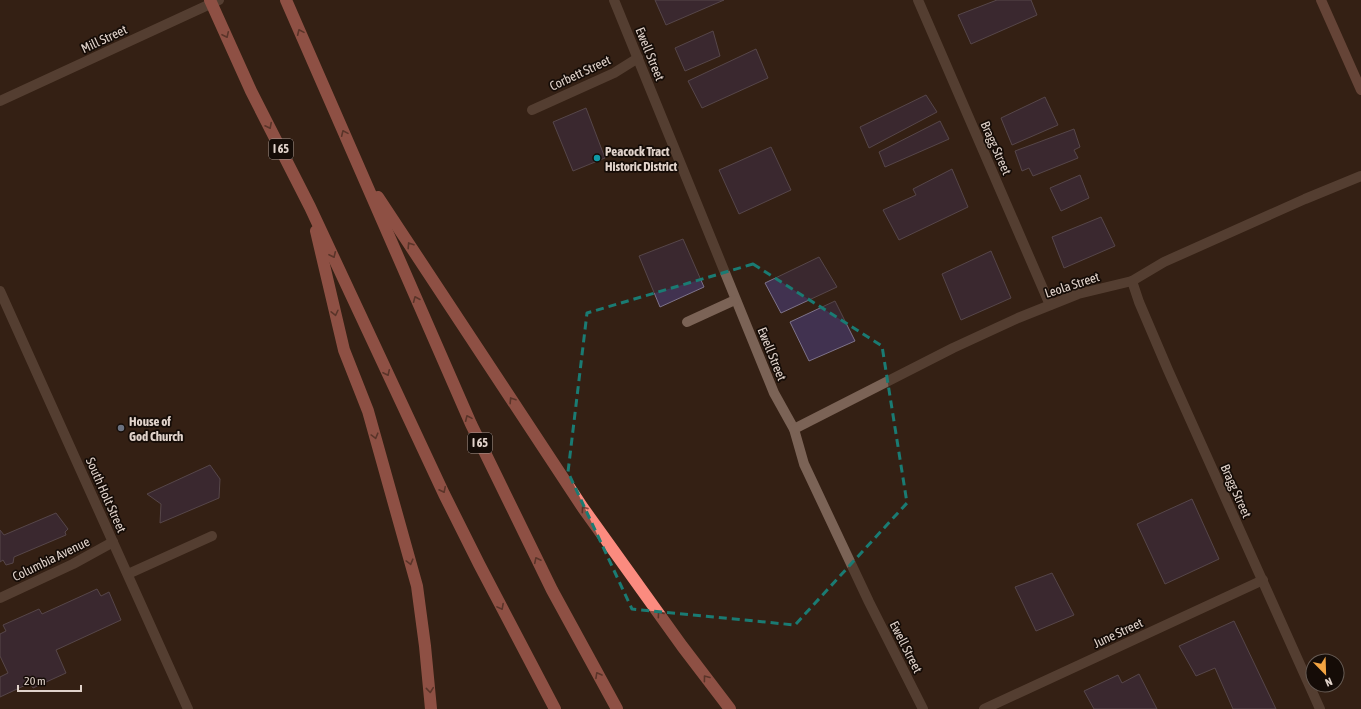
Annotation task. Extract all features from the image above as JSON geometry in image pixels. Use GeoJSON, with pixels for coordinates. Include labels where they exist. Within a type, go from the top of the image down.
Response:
{"type":"FeatureCollection","features":[{"type":"Feature","properties":{"kind":"highway","name":"I 65"},"geometry":{"type":"LineString","coordinates":[[210,0],[251,91],[310,207],[444,494],[555,709]]}},
{"type":"Feature","properties":{"kind":"highway","name":"I 65"},"geometry":{"type":"LineString","coordinates":[[286,0],[470,424],[552,590],[617,709]]}},
{"type":"Feature","properties":{"kind":"highway"},"geometry":{"type":"LineString","coordinates":[[360,169],[583,508],[682,646],[730,709]]}},
{"type":"Feature","properties":{"kind":"highway"},"geometry":{"type":"LineString","coordinates":[[310,207],[344,350],[368,411],[417,586],[432,709]]}},
{"type":"Feature","properties":{"kind":"street","name":"Mill Street"},"geometry":{"type":"LineString","coordinates":[[0,101],[219,0]]}},
{"type":"Feature","properties":{"kind":"street","name":"Ewell Street"},"geometry":{"type":"LineString","coordinates":[[614,0],[774,393],[794,429],[804,464],[869,602],[923,709]]}},
{"type":"Feature","properties":{"kind":"street","name":"Bragg Street"},"geometry":{"type":"LineString","coordinates":[[918,0],[1050,305]]}},
{"type":"Feature","properties":{"kind":"street"},"geometry":{"type":"LineString","coordinates":[[1321,0],[1361,90]]}},
{"type":"Feature","properties":{"kind":"street","name":"Corbett Street"},"geometry":{"type":"LineString","coordinates":[[532,110],[614,73],[638,58]]}},
{"type":"Feature","properties":{"kind":"street","name":"Leola Street"},"geometry":{"type":"LineString","coordinates":[[794,429],[952,348],[1018,318],[1078,294],[1132,281],[1164,262],[1305,199],[1361,176]]}},
{"type":"Feature","properties":{"kind":"street","name":"Bragg Street"},"geometry":{"type":"LineString","coordinates":[[1132,281],[1139,302],[1168,370],[1320,709]]}},
{"type":"Feature","properties":{"kind":"street","name":"South Holt Street"},"geometry":{"type":"LineString","coordinates":[[0,291],[188,709]]}},
{"type":"Feature","properties":{"kind":"street"},"geometry":{"type":"LineString","coordinates":[[687,322],[735,300]]}},
{"type":"Feature","properties":{"kind":"street"},"geometry":{"type":"LineString","coordinates":[[128,574],[212,536]]}},
{"type":"Feature","properties":{"kind":"street","name":"Columbia Avenue"},"geometry":{"type":"LineString","coordinates":[[0,598],[73,564],[113,542]]}},
{"type":"Feature","properties":{"kind":"street","name":"June Street"},"geometry":{"type":"LineString","coordinates":[[984,709],[1263,580]]}},
{"type":"Feature","properties":{"kind":"highlighted area"},"geometry":{"type":"Polygon","coordinates":[[[753,264],[882,346],[907,503],[795,625],[632,609],[568,472],[587,313],[753,264]]]}},
{"type":"Feature","properties":{"kind":"building"},"geometry":{"type":"Polygon","coordinates":[[[655,0],[724,0],[666,25],[655,0]]]}},
{"type":"Feature","properties":{"kind":"building"},"geometry":{"type":"Polygon","coordinates":[[[997,0],[1031,0],[1037,15],[971,44],[958,15],[997,0]]]}},
{"type":"Feature","properties":{"kind":"building"},"geometry":{"type":"Polygon","coordinates":[[[713,31],[720,56],[685,71],[675,48],[713,31]]]}},
{"type":"Feature","properties":{"kind":"building"},"geometry":{"type":"Polygon","coordinates":[[[756,49],[768,78],[702,108],[688,81],[756,49]]]}},
{"type":"Feature","properties":{"kind":"building"},"geometry":{"type":"Polygon","coordinates":[[[926,95],[937,112],[869,148],[860,127],[926,95]]]}},
{"type":"Feature","properties":{"kind":"building"},"geometry":{"type":"Polygon","coordinates":[[[1045,97],[1058,125],[1012,145],[1001,118],[1045,97]]]}},
{"type":"Feature","properties":{"kind":"building"},"geometry":{"type":"Polygon","coordinates":[[[586,108],[605,158],[573,171],[553,122],[586,108]]]}},
{"type":"Feature","properties":{"kind":"building"},"geometry":{"type":"Polygon","coordinates":[[[940,121],[949,139],[885,167],[879,152],[940,121]]]}},
{"type":"Feature","properties":{"kind":"building"},"geometry":{"type":"Polygon","coordinates":[[[1074,129],[1080,147],[1074,150],[1078,158],[1033,176],[1029,168],[1022,171],[1015,151],[1074,129]]]}},
{"type":"Feature","properties":{"kind":"building"},"geometry":{"type":"Polygon","coordinates":[[[771,147],[791,190],[739,214],[719,170],[771,147]]]}},
{"type":"Feature","properties":{"kind":"building"},"geometry":{"type":"Polygon","coordinates":[[[952,169],[968,207],[899,240],[883,210],[916,195],[913,189],[952,169]]]}},
{"type":"Feature","properties":{"kind":"building"},"geometry":{"type":"Polygon","coordinates":[[[1080,175],[1089,198],[1061,211],[1050,188],[1080,175]]]}},
{"type":"Feature","properties":{"kind":"building"},"geometry":{"type":"Polygon","coordinates":[[[1101,217],[1115,246],[1064,268],[1052,237],[1101,217]]]}},
{"type":"Feature","properties":{"kind":"building"},"geometry":{"type":"Polygon","coordinates":[[[683,239],[704,287],[660,307],[639,256],[683,239]]]}},
{"type":"Feature","properties":{"kind":"building"},"geometry":{"type":"Polygon","coordinates":[[[991,251],[1011,298],[961,320],[942,274],[991,251]]]}},
{"type":"Feature","properties":{"kind":"building"},"geometry":{"type":"Polygon","coordinates":[[[819,257],[837,287],[781,313],[765,283],[819,257]]]}},
{"type":"Feature","properties":{"kind":"building"},"geometry":{"type":"Polygon","coordinates":[[[835,301],[855,341],[809,361],[790,322],[835,301]]]}},
{"type":"Feature","properties":{"kind":"building"},"geometry":{"type":"Polygon","coordinates":[[[210,465],[220,479],[219,498],[160,523],[161,504],[147,494],[210,465]]]}},
{"type":"Feature","properties":{"kind":"building"},"geometry":{"type":"Polygon","coordinates":[[[1192,499],[1219,559],[1165,584],[1137,524],[1192,499]]]}},
{"type":"Feature","properties":{"kind":"building"},"geometry":{"type":"Polygon","coordinates":[[[56,513],[68,529],[65,532],[66,535],[14,557],[13,563],[6,565],[3,560],[0,562],[0,530],[4,535],[56,513]]]}},
{"type":"Feature","properties":{"kind":"building"},"geometry":{"type":"Polygon","coordinates":[[[1052,573],[1074,615],[1036,631],[1015,587],[1052,573]]]}},
{"type":"Feature","properties":{"kind":"building"},"geometry":{"type":"Polygon","coordinates":[[[97,589],[101,596],[109,592],[121,620],[56,650],[66,673],[33,688],[30,683],[0,697],[0,677],[8,673],[0,656],[0,634],[6,631],[3,625],[39,609],[42,614],[97,589]]]}},
{"type":"Feature","properties":{"kind":"building"},"geometry":{"type":"Polygon","coordinates":[[[1234,621],[1276,709],[1233,709],[1215,668],[1196,676],[1179,646],[1234,621]]]}},
{"type":"Feature","properties":{"kind":"building"},"geometry":{"type":"Polygon","coordinates":[[[1139,674],[1157,709],[1094,709],[1084,691],[1118,675],[1122,683],[1139,674]]]}},
{"type":"Feature","properties":{"kind":"place","name":"Peacock Tract Historic District"},"geometry":{"type":"Point","coordinates":[597,158]}},
{"type":"Feature","properties":{"kind":"place","name":"House of God Church"},"geometry":{"type":"Point","coordinates":[121,428]}}]}
